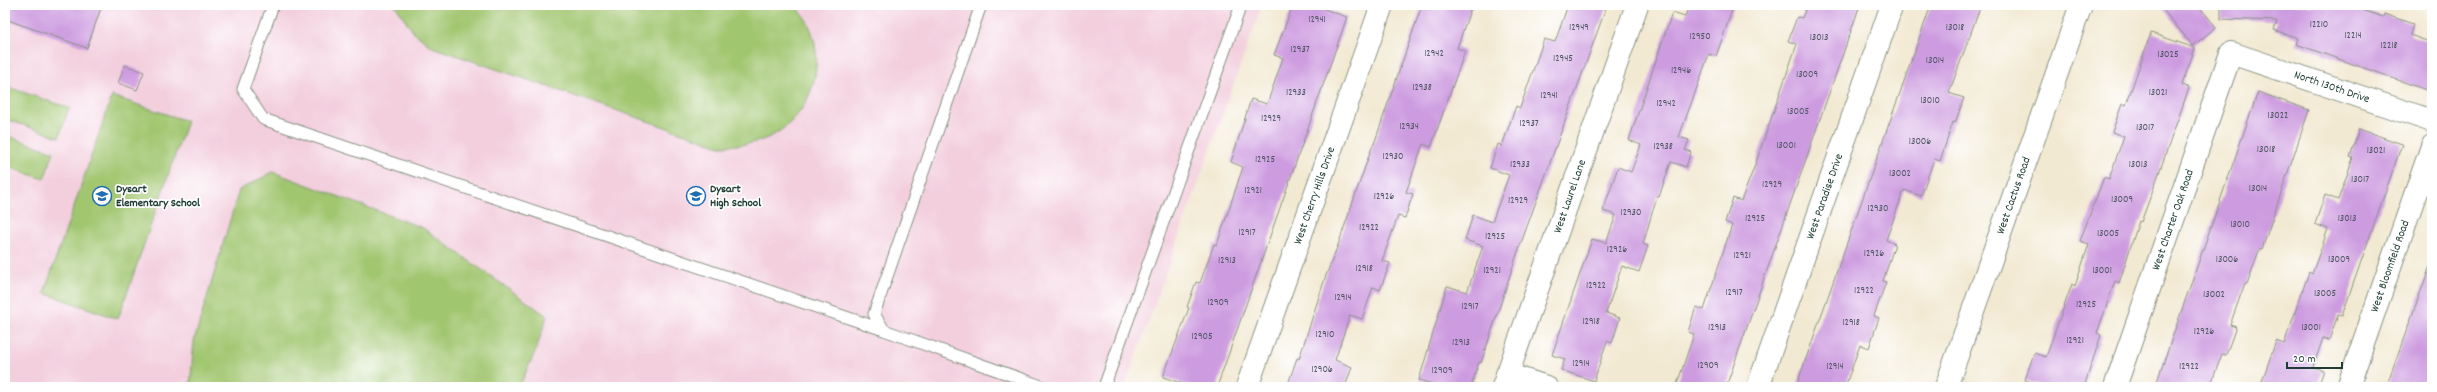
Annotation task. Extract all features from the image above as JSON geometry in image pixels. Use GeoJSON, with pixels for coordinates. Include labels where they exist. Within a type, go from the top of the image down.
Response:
{"type":"FeatureCollection","features":[{"type":"Feature","properties":{"kind":"street","name":"West Cherry Hills Drive"},"geometry":{"type":"LineString","coordinates":[[1247,387],[1382,5]]}},
{"type":"Feature","properties":{"kind":"street","name":"West Laurel Lane"},"geometry":{"type":"LineString","coordinates":[[1505,380],[1637,5]]}},
{"type":"Feature","properties":{"kind":"street","name":"West Paradise Drive"},"geometry":{"type":"LineString","coordinates":[[1758,387],[1892,5]]}},
{"type":"Feature","properties":{"kind":"street","name":"West Cactus Road"},"geometry":{"type":"LineString","coordinates":[[1946,387],[2081,5]]}},
{"type":"Feature","properties":{"kind":"street","name":"North 130th Drive"},"geometry":{"type":"LineString","coordinates":[[2232,53],[2432,121]]}},
{"type":"Feature","properties":{"kind":"street","name":"West Charter Oak Road"},"geometry":{"type":"LineString","coordinates":[[2115,387],[2232,53]]}},
{"type":"Feature","properties":{"kind":"street","name":"West Bloomfield Road"},"geometry":{"type":"LineString","coordinates":[[2348,387],[2432,146]]}},
{"type":"Feature","properties":{"kind":"street"},"geometry":{"type":"LineString","coordinates":[[1505,380],[1546,387]]}},
{"type":"Feature","properties":{"kind":"lane"},"geometry":{"type":"LineString","coordinates":[[273,5],[243,89],[263,119],[884,330],[1044,387]]}},
{"type":"Feature","properties":{"kind":"lane"},"geometry":{"type":"LineString","coordinates":[[884,330],[874,314],[981,5]]}},
{"type":"Feature","properties":{"kind":"lane"},"geometry":{"type":"LineString","coordinates":[[1104,387],[1241,5]]}},
{"type":"Feature","properties":{"kind":"shaded area","name":"Dysart High School"},"geometry":{"type":"Polygon","coordinates":[[[5,5],[1262,5],[1125,387],[5,387],[5,5]]]}},
{"type":"Feature","properties":{"kind":"green space"},"geometry":{"type":"Polygon","coordinates":[[[395,5],[795,5],[808,22],[814,42],[816,58],[815,75],[811,91],[803,106],[793,120],[780,131],[765,139],[754,142],[720,146],[432,47],[414,33],[395,5]]]}},
{"type":"Feature","properties":{"kind":"green space"},"geometry":{"type":"Polygon","coordinates":[[[8,87],[69,108],[59,137],[5,119],[5,98],[8,87]]]}},
{"type":"Feature","properties":{"kind":"green space"},"geometry":{"type":"Polygon","coordinates":[[[112,96],[187,121],[118,319],[44,293],[112,96]]]}},
{"type":"Feature","properties":{"kind":"green space"},"geometry":{"type":"Polygon","coordinates":[[[5,135],[54,152],[44,179],[5,166],[5,135]]]}},
{"type":"Feature","properties":{"kind":"green space"},"geometry":{"type":"Polygon","coordinates":[[[273,172],[423,228],[547,316],[536,350],[519,387],[190,387],[194,341],[239,190],[273,172]]]}},
{"type":"Feature","properties":{"kind":"building"},"geometry":{"type":"Polygon","coordinates":[[[5,5],[102,5],[87,48],[5,19],[5,5]]]}},
{"type":"Feature","properties":{"kind":"building"},"geometry":{"type":"Polygon","coordinates":[[[1293,5],[1313,5],[1347,17],[1217,387],[1192,387],[1163,377],[1189,308],[1187,307],[1196,282],[1200,283],[1214,244],[1217,245],[1243,167],[1231,162],[1251,99],[1267,104],[1283,58],[1274,55],[1293,5]]]}},
{"type":"Feature","properties":{"kind":"building"},"geometry":{"type":"Polygon","coordinates":[[[1422,5],[1472,5],[1457,48],[1465,51],[1431,147],[1423,144],[1406,192],[1413,194],[1405,218],[1398,216],[1382,261],[1390,263],[1380,290],[1373,287],[1362,319],[1350,315],[1335,360],[1352,367],[1345,387],[1287,387],[1297,358],[1299,359],[1325,278],[1374,144],[1422,5]]]}},
{"type":"Feature","properties":{"kind":"building"},"geometry":{"type":"Polygon","coordinates":[[[1568,5],[1607,5],[1516,257],[1481,363],[1479,362],[1471,387],[1442,387],[1419,380],[1447,286],[1467,292],[1483,246],[1465,240],[1473,215],[1492,222],[1509,175],[1490,168],[1498,144],[1502,146],[1516,106],[1520,108],[1544,39],[1555,42],[1568,5]]]}},
{"type":"Feature","properties":{"kind":"building"},"geometry":{"type":"Polygon","coordinates":[[[1689,5],[1734,5],[1716,56],[1709,54],[1679,137],[1689,140],[1685,150],[1691,152],[1686,167],[1671,162],[1659,197],[1657,196],[1643,244],[1648,246],[1639,272],[1622,266],[1606,313],[1620,318],[1612,343],[1607,341],[1594,381],[1561,370],[1565,359],[1552,355],[1592,239],[1606,243],[1616,215],[1603,211],[1618,167],[1631,172],[1641,145],[1629,140],[1672,13],[1685,17],[1689,5]]]}},
{"type":"Feature","properties":{"kind":"building"},"geometry":{"type":"Polygon","coordinates":[[[1807,5],[1860,5],[1726,387],[1676,387],[1694,334],[1688,332],[1696,307],[1704,310],[1732,225],[1725,222],[1733,198],[1741,201],[1755,165],[1797,44],[1788,41],[1797,17],[1802,18],[1807,5]]]}},
{"type":"Feature","properties":{"kind":"building"},"geometry":{"type":"Polygon","coordinates":[[[1931,5],[1981,5],[1949,93],[1964,98],[1955,123],[1953,122],[1940,161],[1934,159],[1921,196],[1904,190],[1886,240],[1895,244],[1883,281],[1886,282],[1874,316],[1879,318],[1869,348],[1860,345],[1845,387],[1796,387],[1931,5]]]}},
{"type":"Feature","properties":{"kind":"building"},"geometry":{"type":"Polygon","coordinates":[[[2159,5],[2198,5],[2216,27],[2193,46],[2159,5]]]}},
{"type":"Feature","properties":{"kind":"building"},"geometry":{"type":"Polygon","coordinates":[[[2221,5],[2348,5],[2383,17],[2384,14],[2413,24],[2410,35],[2432,43],[2432,92],[2296,44],[2298,38],[2274,30],[2277,21],[2221,19],[2221,5]]]}},
{"type":"Feature","properties":{"kind":"building"},"geometry":{"type":"Polygon","coordinates":[[[2151,33],[2195,48],[2182,85],[2189,88],[2141,222],[2139,221],[2119,283],[2115,281],[2097,333],[2101,335],[2084,387],[2044,387],[2025,380],[2034,353],[2046,357],[2072,284],[2075,286],[2089,244],[2080,241],[2104,177],[2109,179],[2124,136],[2112,132],[2122,104],[2126,105],[2151,33]]]}},
{"type":"Feature","properties":{"kind":"building"},"geometry":{"type":"Polygon","coordinates":[[[125,65],[144,72],[137,90],[118,83],[125,65]]]}},
{"type":"Feature","properties":{"kind":"building"},"geometry":{"type":"Polygon","coordinates":[[[2258,92],[2309,110],[2262,249],[2260,248],[2247,284],[2245,283],[2230,325],[2236,327],[2226,355],[2222,354],[2210,387],[2155,387],[2258,92]]]}},
{"type":"Feature","properties":{"kind":"building"},"geometry":{"type":"Polygon","coordinates":[[[2359,129],[2402,144],[2342,316],[2338,315],[2329,340],[2323,338],[2313,367],[2324,370],[2318,387],[2260,387],[2276,341],[2284,344],[2309,272],[2312,274],[2328,229],[2315,224],[2325,195],[2338,200],[2353,158],[2350,157],[2359,129]]]}},
{"type":"Feature","properties":{"kind":"building"},"geometry":{"type":"Polygon","coordinates":[[[2430,266],[2432,266],[2432,387],[2386,387],[2430,266]]]}},
{"type":"Feature","properties":{"kind":"place","name":"Dysart Elementary School"},"geometry":{"type":"Point","coordinates":[102,196]}},
{"type":"Feature","properties":{"kind":"place","name":"Dysart High School"},"geometry":{"type":"Point","coordinates":[696,196]}}]}
